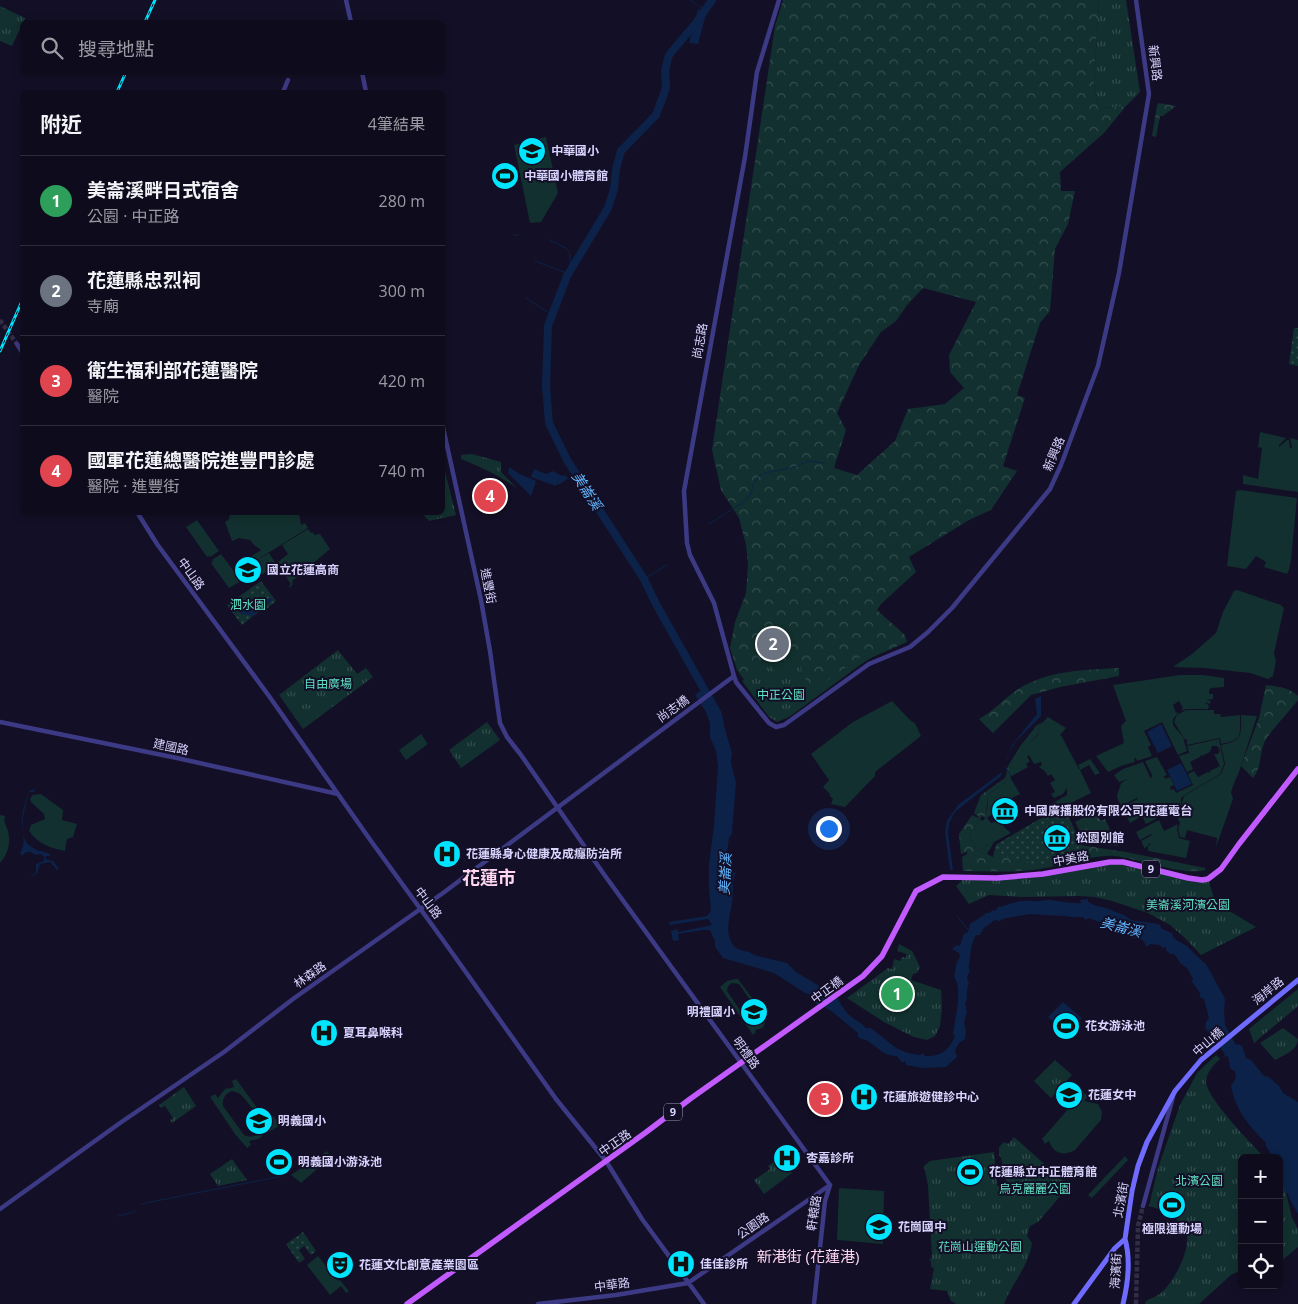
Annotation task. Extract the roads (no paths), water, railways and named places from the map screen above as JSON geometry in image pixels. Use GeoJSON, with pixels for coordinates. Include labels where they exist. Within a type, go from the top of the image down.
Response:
{"type":"FeatureCollection","features":[{"type":"Feature","properties":{"kind":"main road","name":"中美路"},"geometry":{"type":"LineString","coordinates":[[863,976],[882,956],[916,890],[942,877],[997,878],[1043,874],[1110,862],[1123,862],[1202,880],[1208,879],[1222,869],[1239,844],[1298,769]]}},
{"type":"Feature","properties":{"kind":"main road","name":"中正橋"},"geometry":{"type":"LineString","coordinates":[[803,1019],[863,976]]}},
{"type":"Feature","properties":{"kind":"main road","name":"海岸路"},"geometry":{"type":"LineString","coordinates":[[1252,1018],[1298,980]]}},
{"type":"Feature","properties":{"kind":"main road","name":"中山橋"},"geometry":{"type":"LineString","coordinates":[[1175,1091],[1201,1060],[1252,1018]]}},
{"type":"Feature","properties":{"kind":"main road","name":"中正路"},"geometry":{"type":"LineString","coordinates":[[407,1304],[803,1019]]}},
{"type":"Feature","properties":{"kind":"main road","name":"北濱街"},"geometry":{"type":"LineString","coordinates":[[1125,1239],[1132,1191],[1138,1166],[1147,1142],[1175,1091]]}},
{"type":"Feature","properties":{"kind":"main road"},"geometry":{"type":"LineString","coordinates":[[1074,1304],[1115,1248],[1125,1239]]}},
{"type":"Feature","properties":{"kind":"main road","name":"海濱街"},"geometry":{"type":"LineString","coordinates":[[1123,1304],[1128,1269],[1128,1249],[1125,1239]]}},
{"type":"Feature","properties":{"kind":"street"},"geometry":{"type":"LineString","coordinates":[[346,0],[351,20]]}},
{"type":"Feature","properties":{"kind":"street","name":"尚志路"},"geometry":{"type":"LineString","coordinates":[[734,676],[714,603],[690,554],[687,543],[684,492],[745,157],[757,72],[779,0]]}},
{"type":"Feature","properties":{"kind":"street","name":"新興路"},"geometry":{"type":"LineString","coordinates":[[734,676],[736,682],[769,723],[776,727],[784,725],[861,669],[910,647],[928,632],[952,608],[1050,489],[1061,465],[1098,366],[1119,273],[1149,94],[1136,0]]}},
{"type":"Feature","properties":{"kind":"street"},"geometry":{"type":"LineString","coordinates":[[363,75],[366,90]]}},
{"type":"Feature","properties":{"kind":"street"},"geometry":{"type":"LineString","coordinates":[[284,90],[288,80]]}},
{"type":"Feature","properties":{"kind":"street"},"geometry":{"type":"LineString","coordinates":[[17,344],[20,349]]}},
{"type":"Feature","properties":{"kind":"street","name":"進豐街"},"geometry":{"type":"LineString","coordinates":[[445,435],[481,600],[500,724],[507,737],[558,807]]}},
{"type":"Feature","properties":{"kind":"street","name":"中山路"},"geometry":{"type":"LineString","coordinates":[[139,515],[157,544],[269,696],[556,1099],[606,1161],[642,1220],[704,1304]]}},
{"type":"Feature","properties":{"kind":"street","name":"尚志橋"},"geometry":{"type":"LineString","coordinates":[[628,754],[734,676]]}},
{"type":"Feature","properties":{"kind":"street","name":"建國路"},"geometry":{"type":"LineString","coordinates":[[0,722],[177,758],[338,794]]}},
{"type":"Feature","properties":{"kind":"street","name":"林森路"},"geometry":{"type":"LineString","coordinates":[[0,1209],[224,1052],[293,999],[420,909],[628,754]]}},
{"type":"Feature","properties":{"kind":"street","name":"明禮路"},"geometry":{"type":"LineString","coordinates":[[558,807],[603,873],[830,1185]]}},
{"type":"Feature","properties":{"kind":"street"},"geometry":{"type":"LineString","coordinates":[[1143,1206],[1175,1091]]}},
{"type":"Feature","properties":{"kind":"street","name":"公園路"},"geometry":{"type":"LineString","coordinates":[[688,1283],[830,1185]]}},
{"type":"Feature","properties":{"kind":"street","name":"軒轅路"},"geometry":{"type":"LineString","coordinates":[[814,1304],[825,1201],[830,1185]]}},
{"type":"Feature","properties":{"kind":"street","name":"中華路"},"geometry":{"type":"LineString","coordinates":[[538,1304],[616,1295],[688,1283]]}},
{"type":"Feature","properties":{"kind":"water"},"geometry":{"type":"Polygon","coordinates":[[[698,9],[706,14],[698,44],[689,43],[698,9]]]}},
{"type":"Feature","properties":{"kind":"water"},"geometry":{"type":"Polygon","coordinates":[[[509,467],[536,481],[531,496],[508,473],[509,467]]]}},
{"type":"Feature","properties":{"kind":"water"},"geometry":{"type":"Polygon","coordinates":[[[534,469],[546,474],[553,471],[562,476],[565,475],[570,481],[567,479],[556,486],[531,477],[534,469]]]}},
{"type":"Feature","properties":{"kind":"water"},"geometry":{"type":"Polygon","coordinates":[[[270,598],[273,599],[271,602],[252,617],[241,614],[238,608],[232,608],[232,606],[244,602],[256,603],[270,598]]]}},
{"type":"Feature","properties":{"kind":"water"},"geometry":{"type":"Polygon","coordinates":[[[704,688],[724,726],[732,753],[728,778],[729,838],[724,875],[736,872],[728,930],[730,940],[735,947],[754,955],[787,963],[796,972],[821,987],[825,985],[829,987],[847,1013],[866,1028],[871,1028],[896,1048],[908,1053],[920,1055],[923,1053],[925,1056],[931,1056],[944,1052],[955,1036],[953,1034],[957,1012],[958,988],[954,977],[956,964],[960,957],[959,953],[952,949],[957,945],[960,946],[963,935],[968,932],[970,924],[986,913],[995,911],[998,907],[1020,901],[1050,900],[1081,903],[1080,900],[1088,899],[1088,902],[1094,905],[1126,916],[1131,920],[1159,924],[1162,929],[1172,933],[1176,940],[1185,944],[1199,959],[1198,961],[1216,990],[1224,1010],[1225,1025],[1236,1045],[1242,1046],[1246,1058],[1251,1060],[1264,1076],[1269,1077],[1279,1086],[1283,1093],[1298,1102],[1298,1214],[1288,1193],[1285,1193],[1283,1185],[1283,1154],[1271,1154],[1266,1143],[1249,1124],[1236,1103],[1231,1086],[1236,1078],[1235,1072],[1230,1068],[1228,1056],[1223,1057],[1225,1054],[1205,1028],[1209,1018],[1204,999],[1200,997],[1200,993],[1192,982],[1193,979],[1187,968],[1181,964],[1174,954],[1170,954],[1166,950],[1166,947],[1162,948],[1160,945],[1150,944],[1145,946],[1141,939],[1133,938],[1130,934],[1127,935],[1115,927],[1089,918],[1086,920],[1083,917],[1053,913],[1052,910],[1037,911],[1033,909],[1012,914],[1000,921],[995,920],[984,928],[980,935],[976,935],[973,942],[968,966],[970,970],[967,978],[969,984],[965,1004],[967,1011],[964,1024],[966,1029],[965,1039],[959,1043],[955,1050],[957,1057],[946,1067],[923,1068],[906,1065],[905,1061],[902,1063],[897,1056],[884,1053],[866,1040],[858,1037],[858,1033],[830,1010],[813,1002],[813,997],[774,973],[723,958],[715,947],[715,941],[710,930],[678,934],[679,940],[673,941],[671,931],[677,929],[678,932],[712,925],[708,919],[670,925],[669,922],[707,916],[711,911],[709,864],[718,766],[716,751],[710,737],[710,723],[706,712],[695,695],[704,688]]]}},
{"type":"Feature","properties":{"kind":"water"},"geometry":{"type":"Polygon","coordinates":[[[1041,696],[1041,716],[1015,742],[1009,754],[1012,745],[1037,714],[1035,699],[1041,696]]]}},
{"type":"Feature","properties":{"kind":"water"},"geometry":{"type":"Polygon","coordinates":[[[1161,724],[1172,746],[1158,753],[1147,732],[1161,724]]]}},
{"type":"Feature","properties":{"kind":"water"},"geometry":{"type":"Polygon","coordinates":[[[1181,763],[1192,784],[1177,791],[1167,770],[1181,763]]]}},
{"type":"Feature","properties":{"kind":"water"},"geometry":{"type":"Polygon","coordinates":[[[1004,767],[1001,776],[955,812],[949,823],[948,833],[953,870],[950,870],[945,832],[947,821],[958,805],[1002,772],[1004,767]]]}},
{"type":"Feature","properties":{"kind":"water"},"geometry":{"type":"Polygon","coordinates":[[[35,789],[34,792],[29,792],[22,825],[24,807],[29,791],[35,789]]]}},
{"type":"Feature","properties":{"kind":"water"},"geometry":{"type":"Polygon","coordinates":[[[24,836],[31,847],[50,854],[45,859],[53,861],[59,869],[57,870],[50,862],[40,864],[37,873],[30,878],[36,872],[36,864],[44,861],[44,857],[41,854],[35,855],[31,852],[26,852],[22,856],[20,853],[24,836]]]}},
{"type":"Feature","properties":{"kind":"water","name":"花女游泳池"},"geometry":{"type":"Polygon","coordinates":[[[1063,1002],[1082,1018],[1067,1035],[1048,1017],[1063,1002]]]}},
{"type":"Feature","properties":{"kind":"waterway"},"geometry":{"type":"LineString","coordinates":[[690,0],[705,10]]}},
{"type":"Feature","properties":{"kind":"waterway","name":"美崙溪"},"geometry":{"type":"LineString","coordinates":[[712,0],[696,23],[669,55],[665,70],[666,88],[656,115],[621,151],[616,169],[614,189],[608,208],[567,276],[548,326],[546,386],[549,423],[567,460],[644,579],[718,714],[720,725]]}},
{"type":"Feature","properties":{"kind":"waterway"},"geometry":{"type":"LineString","coordinates":[[514,235],[519,235]]}},
{"type":"Feature","properties":{"kind":"waterway"},"geometry":{"type":"LineString","coordinates":[[550,240],[568,250],[570,271]]}},
{"type":"Feature","properties":{"kind":"waterway"},"geometry":{"type":"LineString","coordinates":[[535,261],[569,274]]}},
{"type":"Feature","properties":{"kind":"waterway"},"geometry":{"type":"LineString","coordinates":[[526,298],[552,315]]}},
{"type":"Feature","properties":{"kind":"waterway"},"geometry":{"type":"LineString","coordinates":[[709,524],[750,496],[754,483],[759,476],[795,467],[808,461],[824,463]]}},
{"type":"Feature","properties":{"kind":"waterway"},"geometry":{"type":"LineString","coordinates":[[644,579],[667,565]]}},
{"type":"Feature","properties":{"kind":"waterway","name":"美崙溪"},"geometry":{"type":"LineString","coordinates":[[727,763],[732,783],[728,833]]}},
{"type":"Feature","properties":{"kind":"waterway"},"geometry":{"type":"LineString","coordinates":[[1005,766],[1011,776]]}},
{"type":"Feature","properties":{"kind":"waterway","name":"美崙溪"},"geometry":{"type":"LineString","coordinates":[[1001,915],[1029,910],[1062,912]]}},
{"type":"Feature","properties":{"kind":"waterway"},"geometry":{"type":"LineString","coordinates":[[957,916],[969,931]]}},
{"type":"Feature","properties":{"kind":"waterway","name":"美崙溪"},"geometry":{"type":"LineString","coordinates":[[1193,958],[1203,967],[1221,1000],[1220,1012]]}},
{"type":"Feature","properties":{"kind":"waterway"},"geometry":{"type":"LineString","coordinates":[[141,1204],[282,1176]]}},
{"type":"Feature","properties":{"kind":"waterway"},"geometry":{"type":"LineString","coordinates":[[118,1216],[136,1210]]}},
{"type":"Feature","properties":{"kind":"tunnel"},"geometry":{"type":"LineString","coordinates":[[0,320],[17,344]]}},
{"type":"Feature","properties":{"kind":"tunnel"},"geometry":{"type":"LineString","coordinates":[[1136,1304],[1138,1226],[1143,1206]]}},
{"type":"Feature","properties":{"kind":"railway"},"geometry":{"type":"LineString","coordinates":[[146,20],[155,0]]}},
{"type":"Feature","properties":{"kind":"railway"},"geometry":{"type":"LineString","coordinates":[[118,90],[125,75]]}},
{"type":"Feature","properties":{"kind":"railway"},"geometry":{"type":"LineString","coordinates":[[0,351],[20,306]]}},
{"type":"Feature","properties":{"kind":"place","name":"中華國小"},"geometry":{"type":"Point","coordinates":[532,151]}},
{"type":"Feature","properties":{"kind":"place","name":"中華國小體育館"},"geometry":{"type":"Point","coordinates":[505,176]}},
{"type":"Feature","properties":{"kind":"place","name":"國軍花蓮總醫院進豐門診處"},"geometry":{"type":"Point","coordinates":[490,496]}},
{"type":"Feature","properties":{"kind":"place","name":"國立花蓮高商"},"geometry":{"type":"Point","coordinates":[248,570]}},
{"type":"Feature","properties":{"kind":"place","name":"花蓮縣忠烈祠"},"geometry":{"type":"Point","coordinates":[773,644]}},
{"type":"Feature","properties":{"kind":"place","name":"中國廣播股份有限公司花蓮電台"},"geometry":{"type":"Point","coordinates":[1005,811]}},
{"type":"Feature","properties":{"kind":"place","name":"松園別館"},"geometry":{"type":"Point","coordinates":[1057,838]}},
{"type":"Feature","properties":{"kind":"place","name":"花蓮縣身心健康及成癮防治所"},"geometry":{"type":"Point","coordinates":[447,854]}},
{"type":"Feature","properties":{"kind":"place","name":"美崙溪畔日式宿舍"},"geometry":{"type":"Point","coordinates":[897,994]}},
{"type":"Feature","properties":{"kind":"place","name":"明禮國小"},"geometry":{"type":"Point","coordinates":[754,1012]}},
{"type":"Feature","properties":{"kind":"place","name":"花女游泳池"},"geometry":{"type":"Point","coordinates":[1066,1026]}},
{"type":"Feature","properties":{"kind":"place","name":"夏耳鼻喉科"},"geometry":{"type":"Point","coordinates":[324,1033]}},
{"type":"Feature","properties":{"kind":"place","name":"花蓮女中"},"geometry":{"type":"Point","coordinates":[1069,1095]}},
{"type":"Feature","properties":{"kind":"place","name":"花蓮旅遊健診中心"},"geometry":{"type":"Point","coordinates":[864,1097]}},
{"type":"Feature","properties":{"kind":"place","name":"衛生福利部花蓮醫院"},"geometry":{"type":"Point","coordinates":[825,1099]}},
{"type":"Feature","properties":{"kind":"place","name":"明義國小"},"geometry":{"type":"Point","coordinates":[259,1121]}},
{"type":"Feature","properties":{"kind":"place","name":"杏嘉診所"},"geometry":{"type":"Point","coordinates":[787,1158]}},
{"type":"Feature","properties":{"kind":"place","name":"明義國小游泳池"},"geometry":{"type":"Point","coordinates":[279,1162]}},
{"type":"Feature","properties":{"kind":"place","name":"花蓮縣立中正體育館"},"geometry":{"type":"Point","coordinates":[970,1172]}},
{"type":"Feature","properties":{"kind":"place","name":"極限運動場"},"geometry":{"type":"Point","coordinates":[1172,1205]}},
{"type":"Feature","properties":{"kind":"place","name":"花崗國中"},"geometry":{"type":"Point","coordinates":[879,1227]}},
{"type":"Feature","properties":{"kind":"place","name":"佳佳診所"},"geometry":{"type":"Point","coordinates":[681,1264]}},
{"type":"Feature","properties":{"kind":"place","name":"花蓮文化創意產業園區"},"geometry":{"type":"Point","coordinates":[340,1265]}},
{"type":"Feature","properties":{"kind":"district","name":"花蓮市"},"geometry":{"type":"Point","coordinates":[489,878]}},
{"type":"Feature","properties":{"kind":"district","name":"新港街 (花蓮港)"},"geometry":{"type":"Point","coordinates":[808,1257]}},
{"type":"Feature","properties":{"kind":"park label","name":"泗水園"},"geometry":{"type":"Point","coordinates":[248,605]}},
{"type":"Feature","properties":{"kind":"park label","name":"自由廣場"},"geometry":{"type":"Point","coordinates":[328,684]}},
{"type":"Feature","properties":{"kind":"park label","name":"中正公園"},"geometry":{"type":"Point","coordinates":[781,695]}},
{"type":"Feature","properties":{"kind":"park label","name":"美崙溪河濱公園"},"geometry":{"type":"Point","coordinates":[1188,905]}},
{"type":"Feature","properties":{"kind":"park label","name":"北濱公園"},"geometry":{"type":"Point","coordinates":[1199,1181]}},
{"type":"Feature","properties":{"kind":"park label","name":"烏克麗麗公園"},"geometry":{"type":"Point","coordinates":[1035,1189]}},
{"type":"Feature","properties":{"kind":"park label","name":"花崗山運動公園"},"geometry":{"type":"Point","coordinates":[980,1247]}}]}
